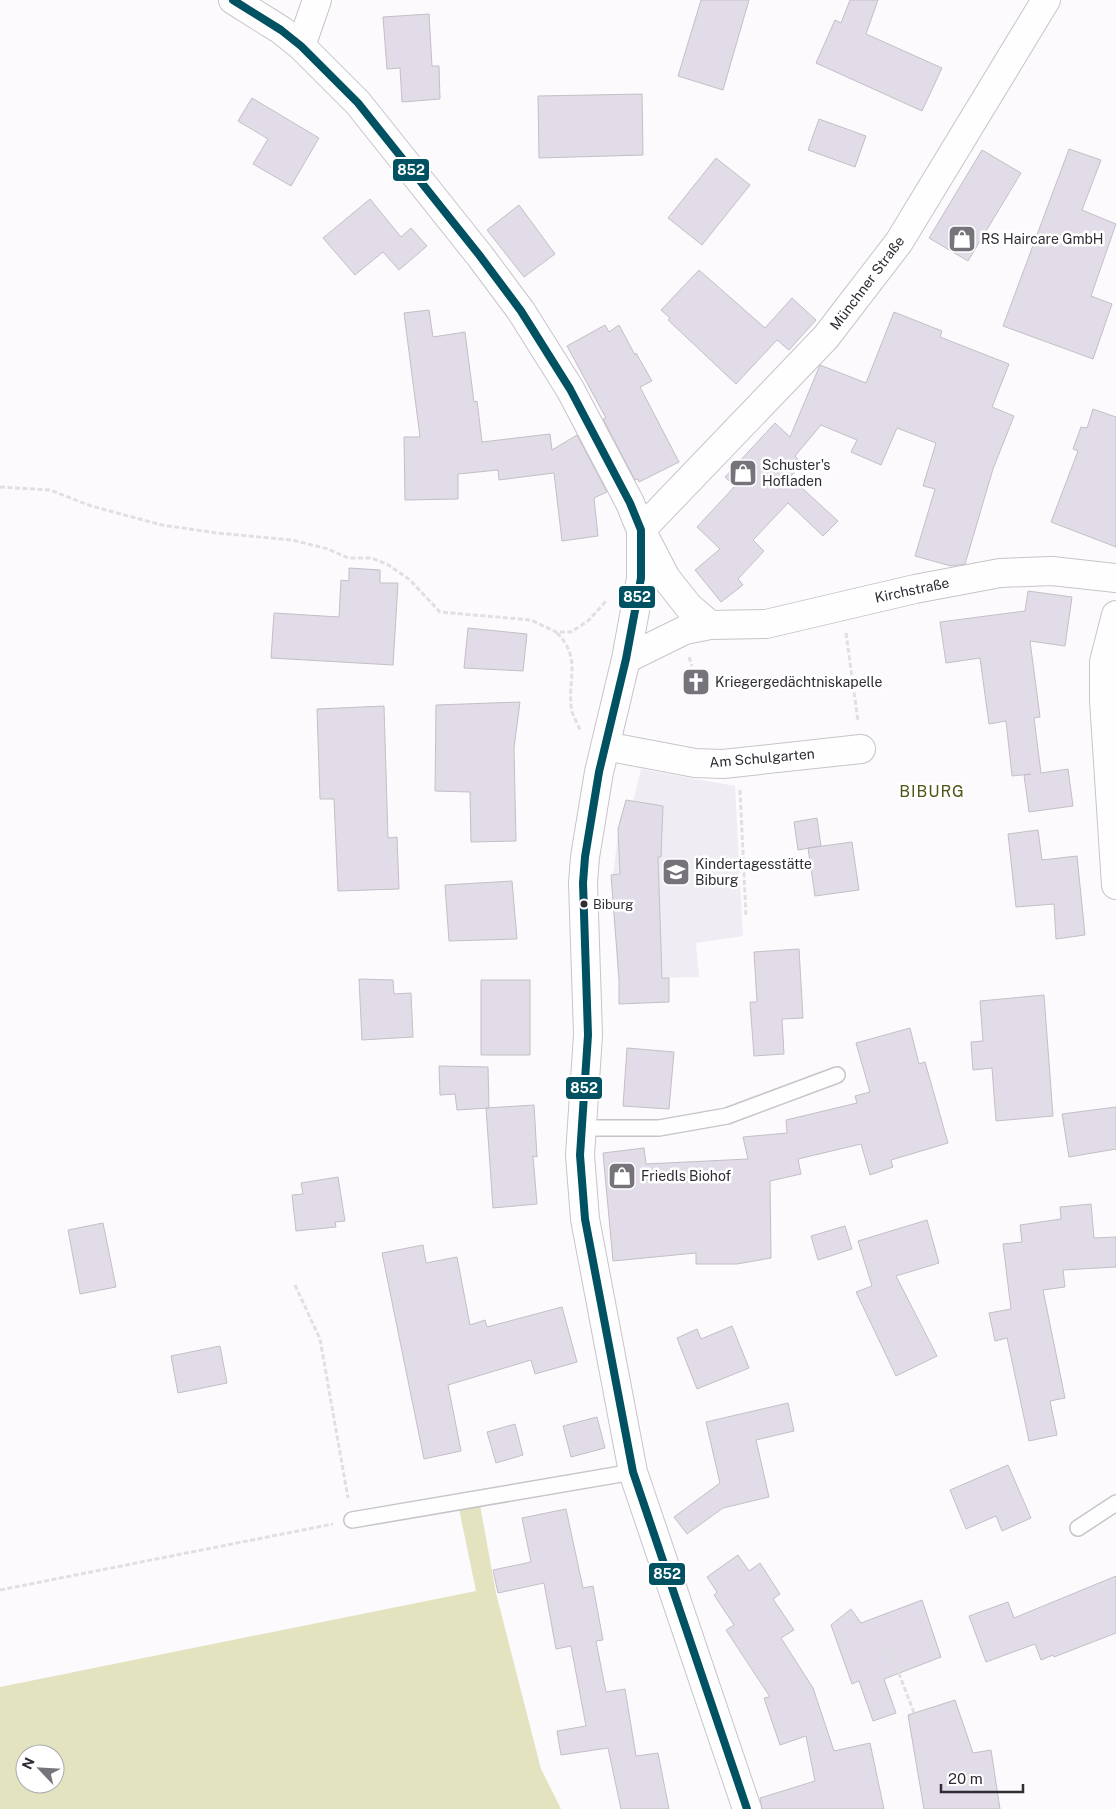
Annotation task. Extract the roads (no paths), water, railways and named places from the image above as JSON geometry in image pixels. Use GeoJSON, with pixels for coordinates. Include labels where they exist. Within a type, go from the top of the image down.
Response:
{"type":"FeatureCollection","features":[{"type":"Feature","properties":{"kind":"street"},"geometry":{"type":"LineString","coordinates":[[233,0],[281,30],[301,46],[358,103],[480,256],[516,305],[570,389],[630,503],[641,530],[666,578],[689,607],[710,625]]}},
{"type":"Feature","properties":{"kind":"street"},"geometry":{"type":"LineString","coordinates":[[301,46],[317,0]]}},
{"type":"Feature","properties":{"kind":"street","name":"Münchner Straße"},"geometry":{"type":"LineString","coordinates":[[641,530],[826,337],[899,242],[1046,0]]}},
{"type":"Feature","properties":{"kind":"street"},"geometry":{"type":"LineString","coordinates":[[641,530],[641,578],[626,659],[604,746],[593,805],[583,883],[588,1035],[580,1155],[585,1219],[633,1472],[747,1809]]}},
{"type":"Feature","properties":{"kind":"street","name":"Kirchstraße"},"geometry":{"type":"LineString","coordinates":[[626,659],[685,630],[710,625],[766,624],[842,605],[1000,573],[1052,571],[1116,578]]}},
{"type":"Feature","properties":{"kind":"street"},"geometry":{"type":"LineString","coordinates":[[1116,615],[1104,662],[1104,700],[1116,885]]}},
{"type":"Feature","properties":{"kind":"street","name":"Am Schulgarten"},"geometry":{"type":"LineString","coordinates":[[604,746],[695,763],[738,762],[861,749]]}},
{"type":"Feature","properties":{"kind":"lane"},"geometry":{"type":"LineString","coordinates":[[581,1128],[659,1128],[728,1116],[837,1075]]}},
{"type":"Feature","properties":{"kind":"lane"},"geometry":{"type":"LineString","coordinates":[[352,1520],[633,1472]]}},
{"type":"Feature","properties":{"kind":"lane"},"geometry":{"type":"LineString","coordinates":[[1078,1528],[1116,1503]]}},
{"type":"Feature","properties":{"kind":"place","name":"RS Haircare GmbH"},"geometry":{"type":"Point","coordinates":[962,239]}},
{"type":"Feature","properties":{"kind":"place","name":"Schuster's Hofladen"},"geometry":{"type":"Point","coordinates":[743,473]}},
{"type":"Feature","properties":{"kind":"place","name":"Kriegergedächtniskapelle"},"geometry":{"type":"Point","coordinates":[696,682]}},
{"type":"Feature","properties":{"kind":"place","name":"Kindertagesstätte Biburg"},"geometry":{"type":"Point","coordinates":[676,872]}},
{"type":"Feature","properties":{"kind":"place","name":"Biburg"},"geometry":{"type":"Point","coordinates":[584,904]}},
{"type":"Feature","properties":{"kind":"place","name":"Friedls Biohof"},"geometry":{"type":"Point","coordinates":[622,1176]}},
{"type":"Feature","properties":{"kind":"district","name":"BIBURG"},"geometry":{"type":"Point","coordinates":[932,791]}}]}
